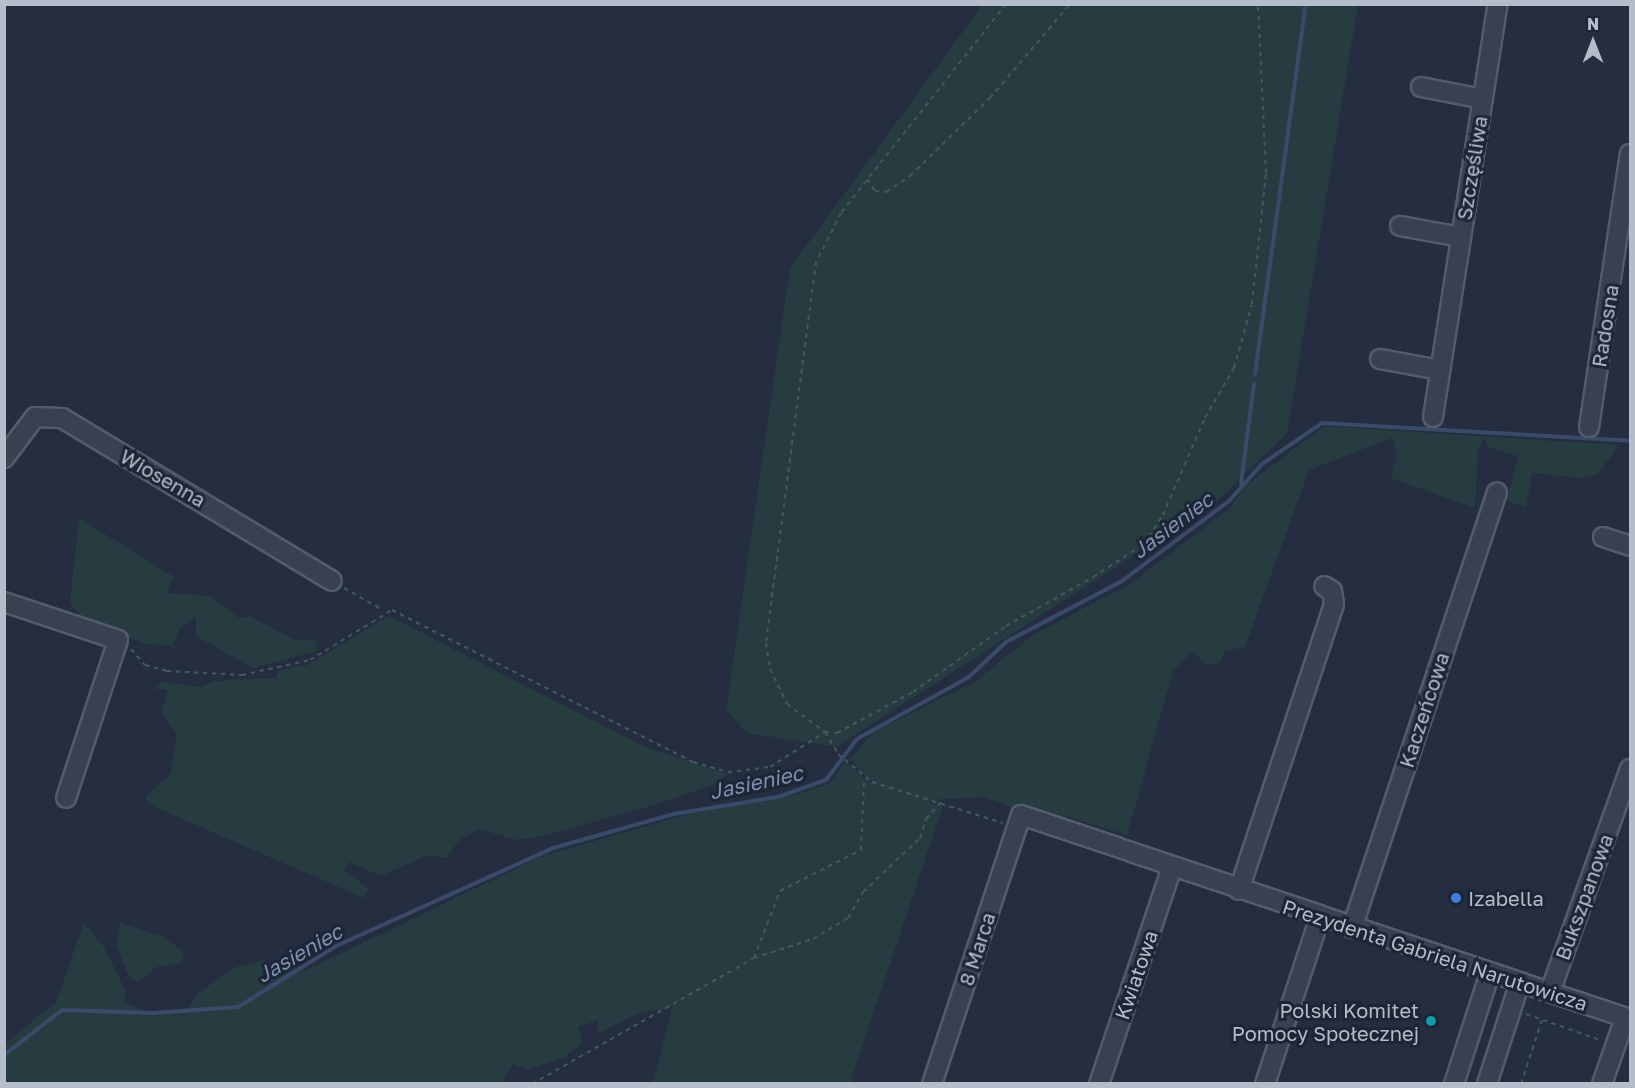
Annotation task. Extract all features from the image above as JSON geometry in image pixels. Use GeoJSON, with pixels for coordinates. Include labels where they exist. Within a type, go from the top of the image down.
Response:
{"type":"FeatureCollection","features":[{"type":"Feature","properties":{"kind":"street","name":"Szczęśliwa"},"geometry":{"type":"LineString","coordinates":[[1433,417],[1498,4]]}},
{"type":"Feature","properties":{"kind":"street","name":"Szczęśliwa"},"geometry":{"type":"LineString","coordinates":[[1421,87],[1483,99]]}},
{"type":"Feature","properties":{"kind":"street","name":"Radosna"},"geometry":{"type":"LineString","coordinates":[[1589,427],[1630,154]]}},
{"type":"Feature","properties":{"kind":"street","name":"Szczęśliwa"},"geometry":{"type":"LineString","coordinates":[[1400,226],[1461,237]]}},
{"type":"Feature","properties":{"kind":"street"},"geometry":{"type":"LineString","coordinates":[[1380,359],[1440,370]]}},
{"type":"Feature","properties":{"kind":"street","name":"Wiosenna"},"geometry":{"type":"LineString","coordinates":[[4,458],[30,421],[48,414],[62,418],[332,581]]}},
{"type":"Feature","properties":{"kind":"street","name":"Kaczeńcowa"},"geometry":{"type":"LineString","coordinates":[[1352,928],[1497,492]]}},
{"type":"Feature","properties":{"kind":"street"},"geometry":{"type":"LineString","coordinates":[[1604,537],[1630,546]]}},
{"type":"Feature","properties":{"kind":"street"},"geometry":{"type":"LineString","coordinates":[[1239,890],[1334,604],[1332,591],[1324,586]]}},
{"type":"Feature","properties":{"kind":"street"},"geometry":{"type":"LineString","coordinates":[[4,602],[118,640],[66,798]]}},
{"type":"Feature","properties":{"kind":"street","name":"Bukszpanowa"},"geometry":{"type":"LineString","coordinates":[[1550,992],[1630,769]]}},
{"type":"Feature","properties":{"kind":"street","name":"Prezydenta Gabriela Narutowicza"},"geometry":{"type":"LineString","coordinates":[[1021,815],[1352,928],[1628,1018]]}},
{"type":"Feature","properties":{"kind":"street","name":"8 Marca"},"geometry":{"type":"LineString","coordinates":[[933,1083],[1021,815]]}},
{"type":"Feature","properties":{"kind":"street","name":"Kwiatowa"},"geometry":{"type":"LineString","coordinates":[[1100,1083],[1172,867]]}},
{"type":"Feature","properties":{"kind":"street"},"geometry":{"type":"LineString","coordinates":[[1265,1083],[1320,917]]}},
{"type":"Feature","properties":{"kind":"street"},"geometry":{"type":"LineString","coordinates":[[1487,1083],[1520,982]]}},
{"type":"Feature","properties":{"kind":"street"},"geometry":{"type":"LineString","coordinates":[[1454,1083],[1486,985]]}},
{"type":"Feature","properties":{"kind":"street"},"geometry":{"type":"LineString","coordinates":[[1602,1083],[1628,1018]]}},
{"type":"Feature","properties":{"kind":"street"},"geometry":{"type":"LineString","coordinates":[[1470,1034],[1500,1043]]}},
{"type":"Feature","properties":{"kind":"path"},"geometry":{"type":"LineString","coordinates":[[1003,823],[864,777],[849,761],[838,754],[825,732],[787,704],[770,669],[766,643],[816,262],[830,229],[1006,4]]}},
{"type":"Feature","properties":{"kind":"path"},"geometry":{"type":"LineString","coordinates":[[867,179],[875,191],[886,192],[910,176],[990,98],[1070,4]]}},
{"type":"Feature","properties":{"kind":"path"},"geometry":{"type":"LineString","coordinates":[[332,581],[383,610],[398,611],[635,738],[693,762],[728,772],[770,766],[825,732],[837,733],[913,692],[1006,626],[1093,577],[1144,544],[1163,514],[1195,439],[1234,368],[1252,304],[1266,173],[1258,4]]}},
{"type":"Feature","properties":{"kind":"path"},"geometry":{"type":"LineString","coordinates":[[118,640],[145,665],[206,676],[242,675],[310,660],[383,610]]}},
{"type":"Feature","properties":{"kind":"path"},"geometry":{"type":"LineString","coordinates":[[754,958],[780,891],[861,850],[864,777]]}},
{"type":"Feature","properties":{"kind":"path"},"geometry":{"type":"LineString","coordinates":[[532,1083],[754,958],[813,939],[848,918],[863,892],[920,838],[926,819],[941,802]]}},
{"type":"Feature","properties":{"kind":"path"},"geometry":{"type":"LineString","coordinates":[[1526,1014],[1615,1046]]}},
{"type":"Feature","properties":{"kind":"path"},"geometry":{"type":"LineString","coordinates":[[1521,1083],[1542,1020]]}},
{"type":"Feature","properties":{"kind":"green space"},"geometry":{"type":"Polygon","coordinates":[[[983,4],[1358,5],[1287,433],[1214,504],[836,747],[747,733],[726,710],[790,268],[983,4]]]}},
{"type":"Feature","properties":{"kind":"green space"},"geometry":{"type":"Polygon","coordinates":[[[1324,426],[1619,445],[1598,474],[1583,478],[1532,473],[1526,507],[1507,501],[1518,456],[1487,447],[1485,438],[1478,448],[1475,508],[1391,478],[1397,455],[1392,438],[1309,470],[1245,647],[1225,651],[1219,664],[1208,665],[1192,651],[1173,671],[1127,835],[1066,816],[1063,823],[984,797],[931,800],[943,806],[850,1083],[653,1083],[672,1007],[637,1014],[598,1033],[598,1020],[578,1027],[583,1042],[565,1057],[527,1070],[513,1064],[501,1083],[5,1084],[5,1044],[56,1002],[84,923],[104,947],[126,992],[124,1002],[156,1015],[190,1007],[194,996],[236,967],[265,960],[276,969],[295,964],[305,971],[540,857],[681,816],[798,794],[829,784],[845,762],[873,784],[850,759],[873,732],[976,681],[1033,635],[1131,583],[1230,508],[1244,487],[1324,426]]]}},
{"type":"Feature","properties":{"kind":"green space"},"geometry":{"type":"Polygon","coordinates":[[[79,518],[174,577],[166,593],[211,596],[239,618],[250,616],[295,640],[316,639],[317,651],[253,668],[196,636],[196,616],[180,628],[172,646],[146,644],[84,622],[70,602],[79,518]]]}},
{"type":"Feature","properties":{"kind":"green space"},"geometry":{"type":"Polygon","coordinates":[[[389,616],[645,747],[727,774],[715,784],[657,804],[547,835],[517,840],[479,829],[458,841],[447,858],[428,855],[381,876],[349,862],[344,870],[369,889],[364,898],[148,804],[145,797],[171,773],[177,734],[161,712],[168,690],[155,689],[162,682],[201,687],[214,681],[276,678],[278,671],[307,665],[389,616]]]}},
{"type":"Feature","properties":{"kind":"green space"},"geometry":{"type":"Polygon","coordinates":[[[120,923],[162,936],[184,952],[182,963],[156,967],[139,981],[130,979],[116,945],[120,923]]]}},
{"type":"Feature","properties":{"kind":"waterway"},"geometry":{"type":"LineString","coordinates":[[1255,374],[1306,4]]}},
{"type":"Feature","properties":{"kind":"waterway"},"geometry":{"type":"LineString","coordinates":[[1241,484],[1254,384]]}},
{"type":"Feature","properties":{"kind":"waterway","name":"Jasieniec"},"geometry":{"type":"LineString","coordinates":[[4,1055],[62,1010],[153,1013],[238,1007],[336,946],[553,848],[674,814],[778,797],[826,780],[857,739],[969,677],[1006,642],[1122,581],[1229,501],[1262,464],[1322,423],[1630,441]]}},
{"type":"Feature","properties":{"kind":"place","name":"Izabella"},"geometry":{"type":"Point","coordinates":[1456,898]}},
{"type":"Feature","properties":{"kind":"place","name":"Polski Komitet Pomocy Społecznej"},"geometry":{"type":"Point","coordinates":[1431,1021]}}]}
